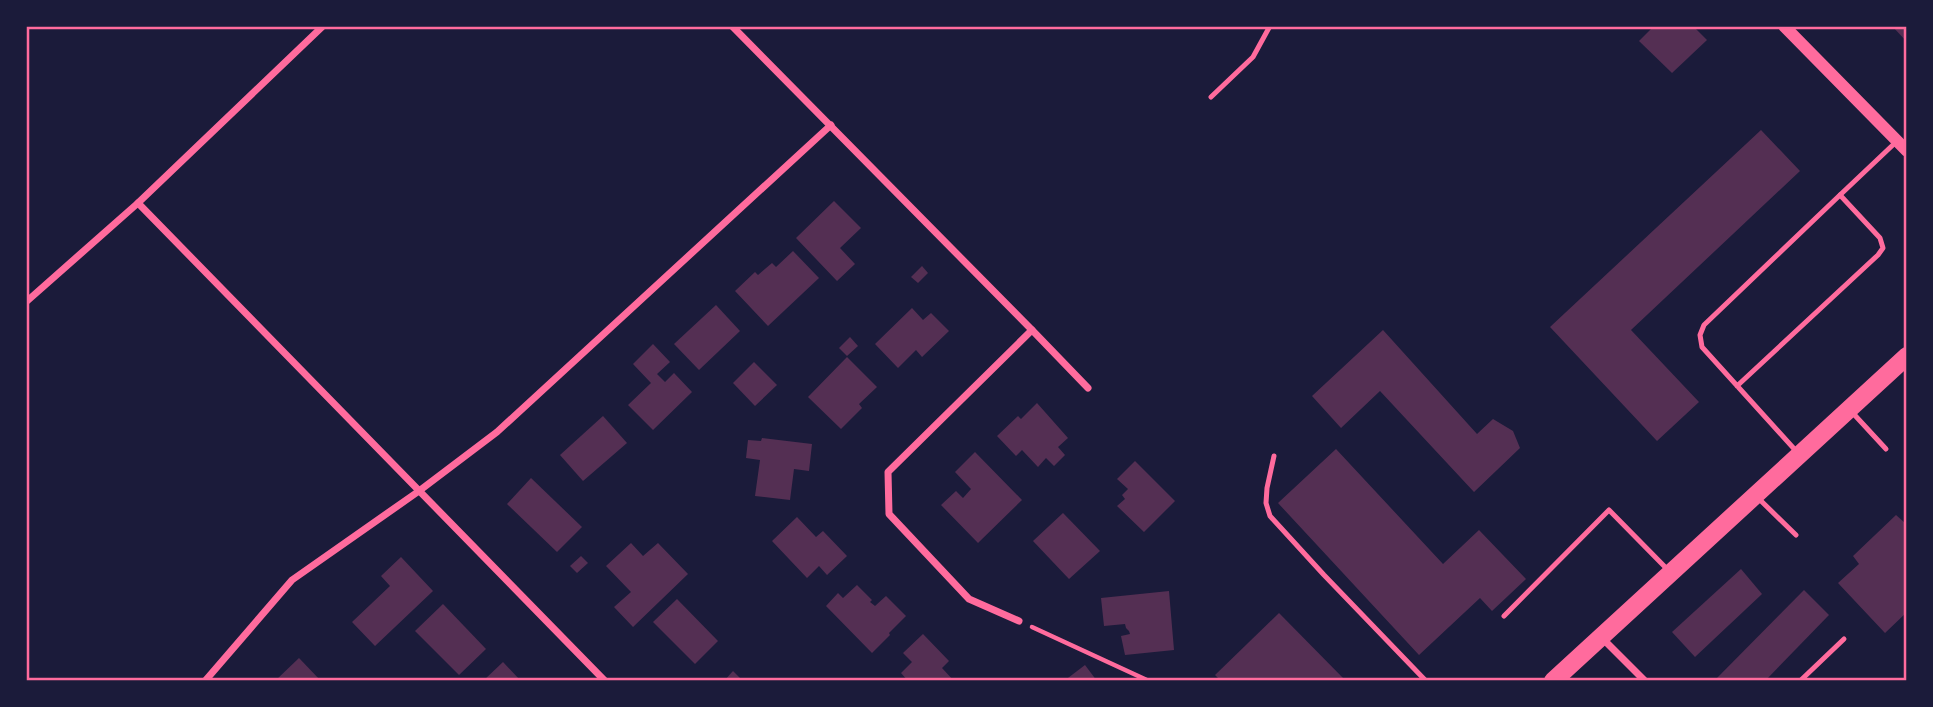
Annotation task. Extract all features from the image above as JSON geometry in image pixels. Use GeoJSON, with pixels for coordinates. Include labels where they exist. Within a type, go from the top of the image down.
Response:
{"type":"FeatureCollection","features":[{"type":"Feature","properties":{"kind":"main road"},"geometry":{"type":"LineString","coordinates":[[1553,681],[1907,356]]}},
{"type":"Feature","properties":{"kind":"street"},"geometry":{"type":"LineString","coordinates":[[27,299],[138,203],[323,26]]}},
{"type":"Feature","properties":{"kind":"street"},"geometry":{"type":"LineString","coordinates":[[732,26],[1088,388]]}},
{"type":"Feature","properties":{"kind":"street"},"geometry":{"type":"LineString","coordinates":[[1784,26],[1907,151]]}},
{"type":"Feature","properties":{"kind":"street"},"geometry":{"type":"LineString","coordinates":[[205,681],[292,580],[419,491],[497,432],[831,125]]}},
{"type":"Feature","properties":{"kind":"street"},"geometry":{"type":"LineString","coordinates":[[138,203],[606,681]]}},
{"type":"Feature","properties":{"kind":"street"},"geometry":{"type":"LineString","coordinates":[[1019,621],[969,599],[889,514],[888,472],[1032,330]]}},
{"type":"Feature","properties":{"kind":"street"},"geometry":{"type":"LineString","coordinates":[[1600,636],[1644,681]]}},
{"type":"Feature","properties":{"kind":"lane"},"geometry":{"type":"LineString","coordinates":[[1211,97],[1253,57],[1270,26]]}},
{"type":"Feature","properties":{"kind":"lane"},"geometry":{"type":"LineString","coordinates":[[1800,454],[1702,347],[1700,335],[1704,325],[1897,141]]}},
{"type":"Feature","properties":{"kind":"lane"},"geometry":{"type":"LineString","coordinates":[[1737,386],[1883,248],[1880,238],[1840,195]]}},
{"type":"Feature","properties":{"kind":"lane"},"geometry":{"type":"LineString","coordinates":[[1849,409],[1886,449]]}},
{"type":"Feature","properties":{"kind":"lane"},"geometry":{"type":"LineString","coordinates":[[1274,456],[1266,503],[1270,516],[1426,681]]}},
{"type":"Feature","properties":{"kind":"lane"},"geometry":{"type":"LineString","coordinates":[[1754,495],[1796,535]]}},
{"type":"Feature","properties":{"kind":"lane"},"geometry":{"type":"LineString","coordinates":[[1504,616],[1609,510],[1671,572]]}},
{"type":"Feature","properties":{"kind":"lane"},"geometry":{"type":"LineString","coordinates":[[1800,681],[1843,639]]}},
{"type":"Feature","properties":{"kind":"path"},"geometry":{"type":"LineString","coordinates":[[1019,621],[1149,681]]}},
{"type":"Feature","properties":{"kind":"building"},"geometry":{"type":"Polygon","coordinates":[[[1654,26],[1693,26],[1707,40],[1672,73],[1639,41],[1654,26]]]}},
{"type":"Feature","properties":{"kind":"building"},"geometry":{"type":"Polygon","coordinates":[[[1892,26],[1907,26],[1907,42],[1892,26]]]}},
{"type":"Feature","properties":{"kind":"building"},"geometry":{"type":"Polygon","coordinates":[[[1761,130],[1800,171],[1631,330],[1699,402],[1657,441],[1550,327],[1761,130]]]}},
{"type":"Feature","properties":{"kind":"building"},"geometry":{"type":"Polygon","coordinates":[[[834,201],[861,228],[840,248],[855,264],[837,281],[796,238],[834,201]]]}},
{"type":"Feature","properties":{"kind":"building"},"geometry":{"type":"Polygon","coordinates":[[[793,251],[819,278],[768,326],[735,291],[755,272],[758,275],[772,263],[776,267],[793,251]]]}},
{"type":"Feature","properties":{"kind":"building"},"geometry":{"type":"Polygon","coordinates":[[[922,266],[928,273],[918,283],[911,277],[922,266]]]}},
{"type":"Feature","properties":{"kind":"building"},"geometry":{"type":"Polygon","coordinates":[[[716,305],[740,331],[699,370],[674,344],[716,305]]]}},
{"type":"Feature","properties":{"kind":"building"},"geometry":{"type":"Polygon","coordinates":[[[912,308],[923,320],[931,313],[949,331],[922,357],[916,350],[898,368],[875,344],[912,308]]]}},
{"type":"Feature","properties":{"kind":"building"},"geometry":{"type":"Polygon","coordinates":[[[1383,330],[1477,434],[1493,419],[1513,431],[1520,448],[1474,492],[1380,391],[1341,428],[1312,396],[1383,330]]]}},
{"type":"Feature","properties":{"kind":"building"},"geometry":{"type":"Polygon","coordinates":[[[850,337],[858,346],[847,356],[839,348],[850,337]]]}},
{"type":"Feature","properties":{"kind":"building"},"geometry":{"type":"Polygon","coordinates":[[[653,344],[670,362],[657,374],[665,382],[674,373],[692,392],[653,430],[628,405],[651,383],[633,364],[653,344]]]}},
{"type":"Feature","properties":{"kind":"building"},"geometry":{"type":"Polygon","coordinates":[[[847,357],[877,387],[859,404],[862,408],[841,429],[808,397],[847,357]]]}},
{"type":"Feature","properties":{"kind":"building"},"geometry":{"type":"Polygon","coordinates":[[[754,362],[777,385],[755,406],[733,383],[754,362]]]}},
{"type":"Feature","properties":{"kind":"building"},"geometry":{"type":"Polygon","coordinates":[[[1037,403],[1068,438],[1058,447],[1065,455],[1054,466],[1046,458],[1038,467],[1022,450],[1016,456],[997,436],[1018,416],[1021,419],[1037,403]]]}},
{"type":"Feature","properties":{"kind":"building"},"geometry":{"type":"Polygon","coordinates":[[[603,416],[627,443],[583,481],[560,455],[603,416]]]}},
{"type":"Feature","properties":{"kind":"building"},"geometry":{"type":"Polygon","coordinates":[[[762,438],[812,444],[809,471],[794,469],[790,500],[755,496],[760,460],[746,458],[748,440],[761,441],[762,438]]]}},
{"type":"Feature","properties":{"kind":"building"},"geometry":{"type":"Polygon","coordinates":[[[1336,449],[1443,564],[1479,530],[1526,579],[1492,611],[1480,598],[1419,655],[1278,503],[1336,449]]]}},
{"type":"Feature","properties":{"kind":"building"},"geometry":{"type":"Polygon","coordinates":[[[975,452],[1022,500],[978,543],[941,505],[956,491],[963,498],[971,489],[955,472],[975,452]]]}},
{"type":"Feature","properties":{"kind":"building"},"geometry":{"type":"Polygon","coordinates":[[[1135,461],[1175,501],[1144,532],[1117,506],[1125,499],[1122,495],[1128,489],[1117,479],[1135,461]]]}},
{"type":"Feature","properties":{"kind":"building"},"geometry":{"type":"Polygon","coordinates":[[[531,478],[582,527],[557,552],[507,504],[531,478]]]}},
{"type":"Feature","properties":{"kind":"building"},"geometry":{"type":"Polygon","coordinates":[[[1063,513],[1100,551],[1069,579],[1033,541],[1063,513]]]}},
{"type":"Feature","properties":{"kind":"building"},"geometry":{"type":"Polygon","coordinates":[[[1896,515],[1905,523],[1907,521],[1907,612],[1885,633],[1838,583],[1859,564],[1853,556],[1896,515]]]}},
{"type":"Feature","properties":{"kind":"building"},"geometry":{"type":"Polygon","coordinates":[[[797,517],[816,537],[823,531],[847,556],[827,575],[819,566],[807,578],[772,541],[797,517]]]}},
{"type":"Feature","properties":{"kind":"building"},"geometry":{"type":"Polygon","coordinates":[[[631,543],[643,556],[658,543],[688,574],[633,627],[614,607],[631,592],[606,566],[631,543]]]}},
{"type":"Feature","properties":{"kind":"building"},"geometry":{"type":"Polygon","coordinates":[[[581,556],[588,563],[577,573],[570,566],[581,556]]]}},
{"type":"Feature","properties":{"kind":"building"},"geometry":{"type":"Polygon","coordinates":[[[401,557],[433,591],[375,646],[352,622],[390,586],[381,576],[401,557]]]}},
{"type":"Feature","properties":{"kind":"building"},"geometry":{"type":"Polygon","coordinates":[[[1741,569],[1762,594],[1695,657],[1672,632],[1741,569]]]}},
{"type":"Feature","properties":{"kind":"building"},"geometry":{"type":"Polygon","coordinates":[[[857,585],[875,606],[886,596],[906,616],[872,653],[826,606],[838,593],[843,598],[857,585]]]}},
{"type":"Feature","properties":{"kind":"building"},"geometry":{"type":"Polygon","coordinates":[[[1804,590],[1829,615],[1765,681],[1714,681],[1804,590]]]}},
{"type":"Feature","properties":{"kind":"building"},"geometry":{"type":"Polygon","coordinates":[[[1169,591],[1174,650],[1125,655],[1121,636],[1130,634],[1129,631],[1125,624],[1104,626],[1101,598],[1169,591]]]}},
{"type":"Feature","properties":{"kind":"building"},"geometry":{"type":"Polygon","coordinates":[[[677,599],[718,641],[695,664],[653,622],[677,599]]]}},
{"type":"Feature","properties":{"kind":"building"},"geometry":{"type":"Polygon","coordinates":[[[443,604],[486,649],[459,675],[415,631],[443,604]]]}},
{"type":"Feature","properties":{"kind":"building"},"geometry":{"type":"Polygon","coordinates":[[[1279,613],[1346,681],[1221,681],[1215,675],[1279,613]]]}},
{"type":"Feature","properties":{"kind":"building"},"geometry":{"type":"Polygon","coordinates":[[[923,634],[949,661],[942,668],[954,681],[908,681],[901,673],[912,662],[903,653],[923,634]]]}},
{"type":"Feature","properties":{"kind":"building"},"geometry":{"type":"Polygon","coordinates":[[[299,658],[321,681],[275,681],[299,658]]]}},
{"type":"Feature","properties":{"kind":"building"},"geometry":{"type":"Polygon","coordinates":[[[503,662],[521,681],[483,681],[503,662]]]}},
{"type":"Feature","properties":{"kind":"building"},"geometry":{"type":"Polygon","coordinates":[[[1085,665],[1097,681],[1064,681],[1085,665]]]}},
{"type":"Feature","properties":{"kind":"building"},"geometry":{"type":"Polygon","coordinates":[[[733,671],[743,681],[724,681],[733,671]]]}}]}
